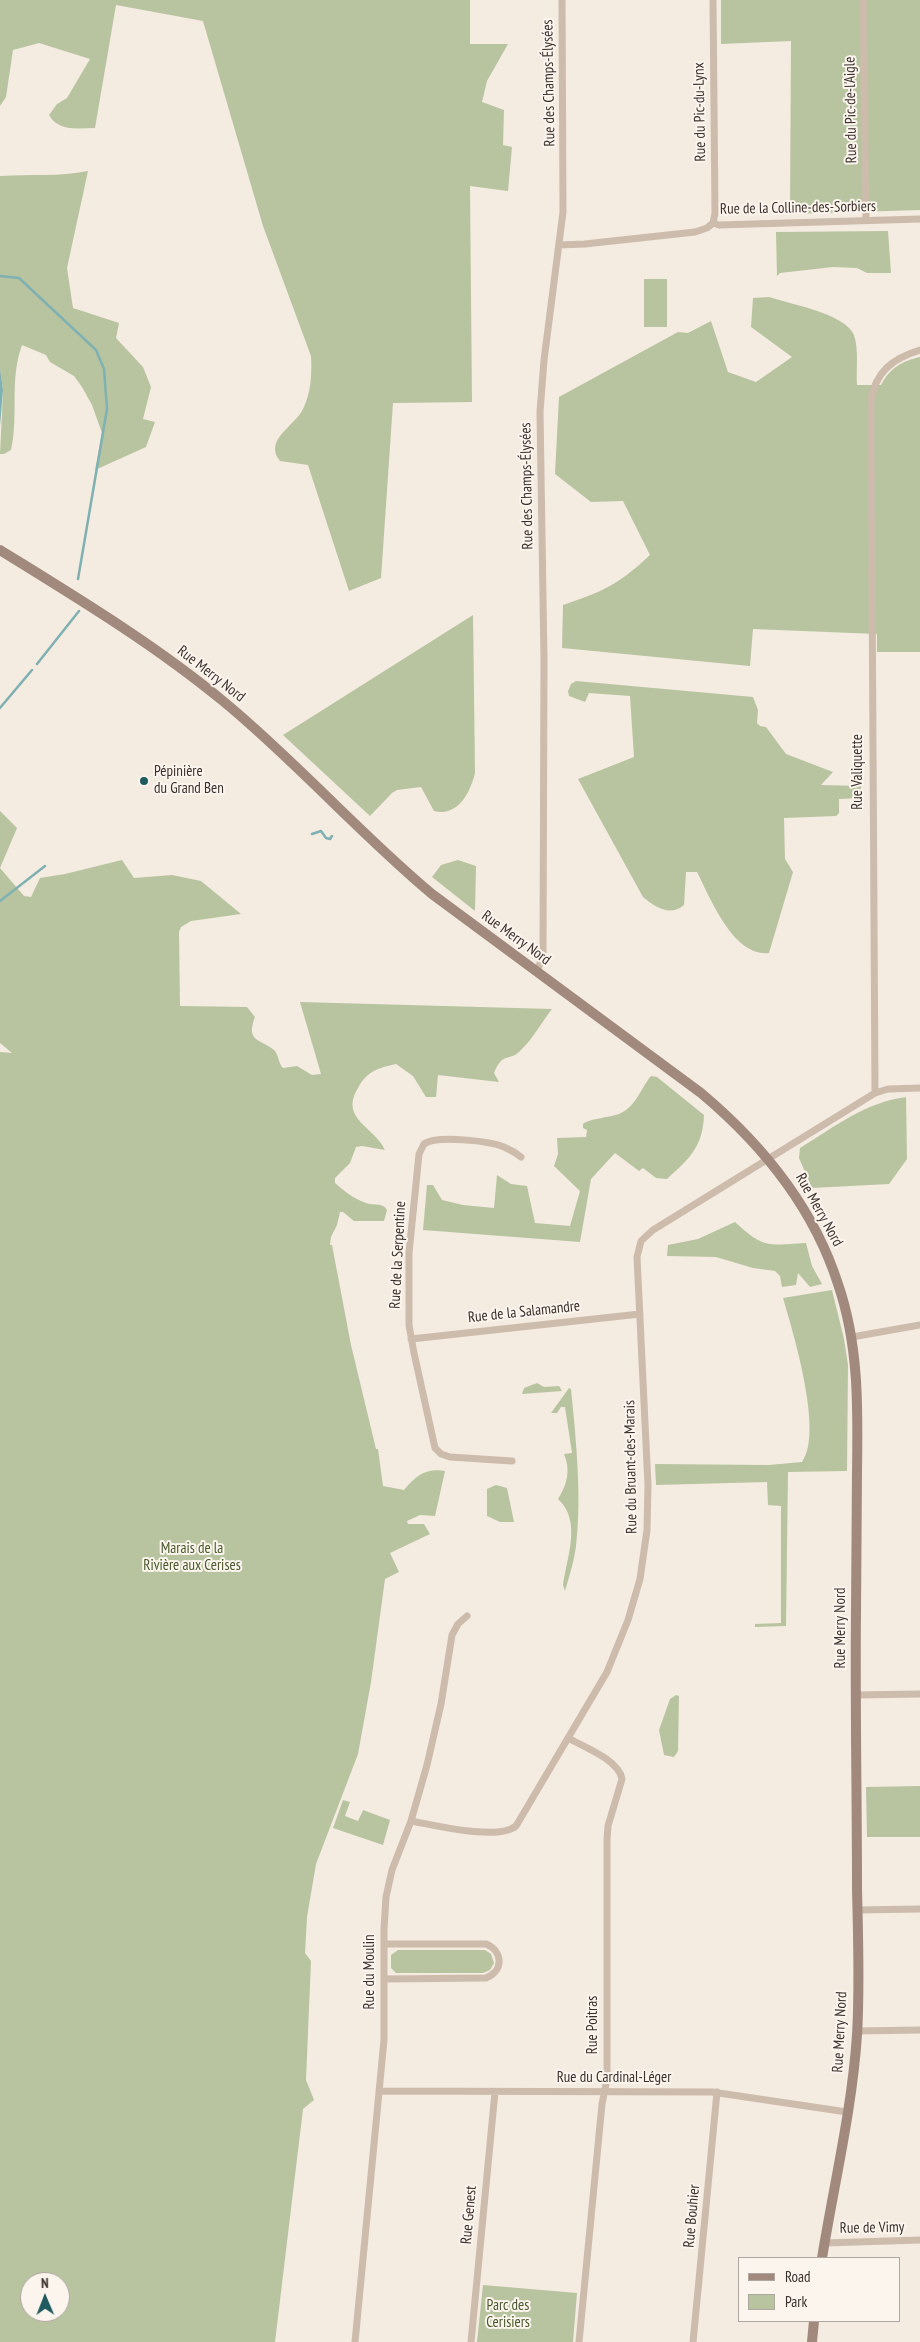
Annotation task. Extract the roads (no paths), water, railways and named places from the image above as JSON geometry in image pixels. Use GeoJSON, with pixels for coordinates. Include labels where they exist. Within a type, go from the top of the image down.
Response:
{"type":"FeatureCollection","features":[{"type":"Feature","properties":{"kind":"main road","name":"Rue Merry Nord"},"geometry":{"type":"LineString","coordinates":[[0,550],[123,628],[201,683],[272,742],[411,876],[701,1093],[736,1124],[768,1158],[800,1202],[822,1242],[838,1284],[852,1337],[857,1381],[858,1420],[855,1695],[858,1910],[857,2031],[847,2112],[822,2257]]}},
{"type":"Feature","properties":{"kind":"main road"},"geometry":{"type":"LineString","coordinates":[[812,2342],[814,2322]]}},
{"type":"Feature","properties":{"kind":"street","name":"Rue des Champs-Élysées"},"geometry":{"type":"LineString","coordinates":[[537,972],[543,954],[544,659],[540,412],[544,360],[559,245],[564,172],[562,0]]}},
{"type":"Feature","properties":{"kind":"street","name":"Rue du Pic-du-Lynx"},"geometry":{"type":"LineString","coordinates":[[713,0],[715,213],[713,223]]}},
{"type":"Feature","properties":{"kind":"street","name":"Rue du Pic-de-l'Aigle"},"geometry":{"type":"LineString","coordinates":[[863,0],[866,220]]}},
{"type":"Feature","properties":{"kind":"street","name":"Rue de la Colline-des-Sorbiers"},"geometry":{"type":"LineString","coordinates":[[559,245],[695,232],[707,228],[713,223],[719,225],[920,219]]}},
{"type":"Feature","properties":{"kind":"street","name":"Rue Valiquette"},"geometry":{"type":"LineString","coordinates":[[875,1092],[871,401],[874,387],[884,369],[901,357],[920,350]]}},
{"type":"Feature","properties":{"kind":"street"},"geometry":{"type":"LineString","coordinates":[[768,1158],[875,1092],[888,1089],[920,1088]]}},
{"type":"Feature","properties":{"kind":"street","name":"Rue de la Serpentine"},"geometry":{"type":"LineString","coordinates":[[512,1461],[450,1457],[438,1451],[433,1443],[411,1339],[409,1253],[419,1154],[422,1147],[431,1140],[438,1139],[489,1144],[504,1147],[521,1157]]}},
{"type":"Feature","properties":{"kind":"street","name":"Rue du Bruant-des-Marais"},"geometry":{"type":"LineString","coordinates":[[411,1821],[459,1830],[506,1831],[512,1829],[518,1824],[606,1672],[622,1637],[636,1595],[644,1555],[648,1490],[637,1251],[645,1236],[768,1158]]}},
{"type":"Feature","properties":{"kind":"street","name":"Rue de la Salamandre"},"geometry":{"type":"LineString","coordinates":[[411,1339],[640,1314]]}},
{"type":"Feature","properties":{"kind":"street"},"geometry":{"type":"LineString","coordinates":[[852,1337],[920,1325]]}},
{"type":"Feature","properties":{"kind":"street","name":"Rue du Moulin"},"geometry":{"type":"LineString","coordinates":[[355,2342],[384,2040],[385,1912],[389,1883],[411,1821],[437,1725],[452,1635],[458,1624],[467,1616]]}},
{"type":"Feature","properties":{"kind":"street"},"geometry":{"type":"LineString","coordinates":[[855,1695],[920,1694]]}},
{"type":"Feature","properties":{"kind":"street","name":"Rue Poitras"},"geometry":{"type":"LineString","coordinates":[[568,1738],[614,1764],[620,1771],[622,1779],[607,1835],[607,2079],[579,2342]]}},
{"type":"Feature","properties":{"kind":"street"},"geometry":{"type":"LineString","coordinates":[[858,1910],[920,1909]]}},
{"type":"Feature","properties":{"kind":"street"},"geometry":{"type":"LineString","coordinates":[[384,1944],[486,1944],[496,1951],[500,1960],[495,1973],[486,1978],[384,1979]]}},
{"type":"Feature","properties":{"kind":"street"},"geometry":{"type":"LineString","coordinates":[[857,2031],[920,2030]]}},
{"type":"Feature","properties":{"kind":"street","name":"Rue du Cardinal-Léger"},"geometry":{"type":"LineString","coordinates":[[379,2091],[717,2092],[847,2112]]}},
{"type":"Feature","properties":{"kind":"street","name":"Rue Genest"},"geometry":{"type":"LineString","coordinates":[[471,2342],[495,2092]]}},
{"type":"Feature","properties":{"kind":"street","name":"Rue Bouhier"},"geometry":{"type":"LineString","coordinates":[[693,2342],[717,2092]]}},
{"type":"Feature","properties":{"kind":"street","name":"Rue de Vimy"},"geometry":{"type":"LineString","coordinates":[[824,2242],[920,2240]]}},
{"type":"Feature","properties":{"kind":"water"},"geometry":{"type":"Polygon","coordinates":[[[0,368],[3,390],[0,426],[0,368]]]}},
{"type":"Feature","properties":{"kind":"waterway"},"geometry":{"type":"LineString","coordinates":[[0,276],[19,278],[96,350],[104,369],[107,409],[78,579]]}},
{"type":"Feature","properties":{"kind":"waterway"},"geometry":{"type":"LineString","coordinates":[[37,664],[79,611]]}},
{"type":"Feature","properties":{"kind":"waterway"},"geometry":{"type":"LineString","coordinates":[[0,708],[32,670]]}},
{"type":"Feature","properties":{"kind":"waterway"},"geometry":{"type":"LineString","coordinates":[[312,834],[321,831],[326,838],[330,839],[332,836]]}},
{"type":"Feature","properties":{"kind":"waterway"},"geometry":{"type":"LineString","coordinates":[[0,901],[45,866]]}},
{"type":"Feature","properties":{"kind":"place","name":"Pépinière du Grand Ben"},"geometry":{"type":"Point","coordinates":[144,781]}},
{"type":"Feature","properties":{"kind":"park label","name":"Marais de la Rivière aux Cerises"},"geometry":{"type":"Point","coordinates":[192,1558]}},
{"type":"Feature","properties":{"kind":"park label","name":"Parc des Cerisiers"},"geometry":{"type":"Point","coordinates":[508,2314]}}]}
